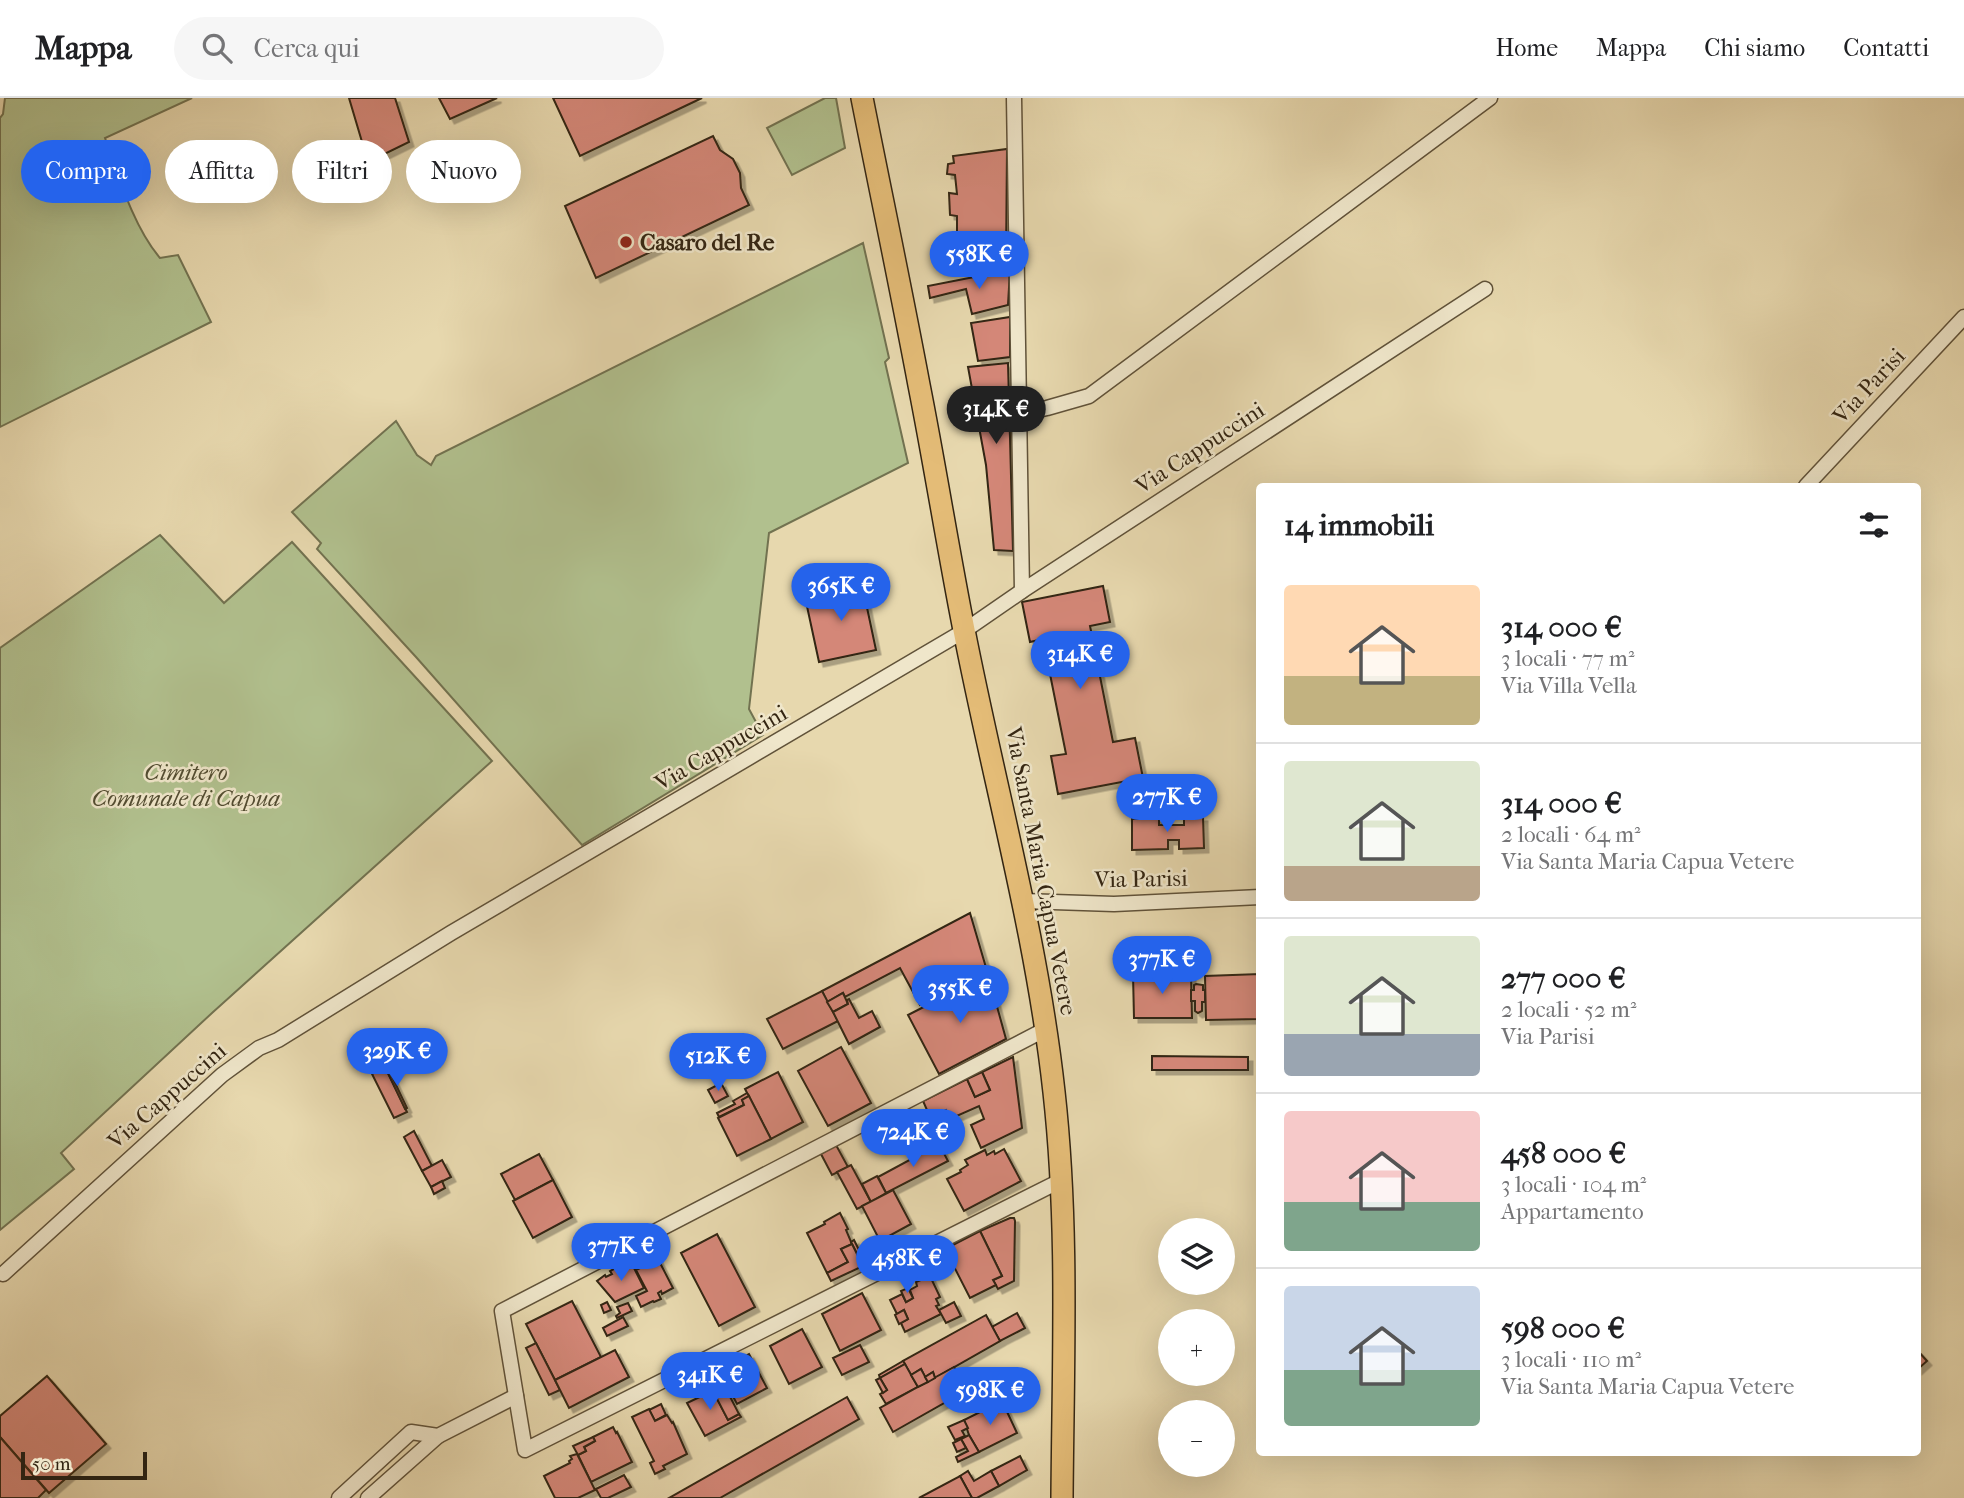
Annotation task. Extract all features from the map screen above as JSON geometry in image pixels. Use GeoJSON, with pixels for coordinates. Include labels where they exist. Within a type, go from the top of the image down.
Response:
{"type":"FeatureCollection","features":[{"type":"Feature","properties":{"kind":"main road","name":"Via Santa Maria Capua Vetere"},"geometry":{"type":"LineString","coordinates":[[862,98],[922,400],[964,631],[1023,901],[1046,1029],[1062,1180],[1062,1498]]}},
{"type":"Feature","properties":{"kind":"street"},"geometry":{"type":"LineString","coordinates":[[1014,98],[1022,591]]}},
{"type":"Feature","properties":{"kind":"street"},"geometry":{"type":"LineString","coordinates":[[1020,414],[1089,396],[1490,98]]}},
{"type":"Feature","properties":{"kind":"street","name":"Via Cappuccini"},"geometry":{"type":"LineString","coordinates":[[3,1274],[222,1075],[259,1048],[278,1040],[475,919],[964,631],[1485,289]]}},
{"type":"Feature","properties":{"kind":"street","name":"Via Parisi"},"geometry":{"type":"LineString","coordinates":[[1810,483],[1964,317]]}},
{"type":"Feature","properties":{"kind":"street","name":"Via Parisi"},"geometry":{"type":"LineString","coordinates":[[1023,901],[1114,904],[1256,897]]}},
{"type":"Feature","properties":{"kind":"street"},"geometry":{"type":"LineString","coordinates":[[1046,1029],[502,1311],[525,1450],[1062,1180]]}},
{"type":"Feature","properties":{"kind":"street"},"geometry":{"type":"LineString","coordinates":[[368,1498],[438,1436],[516,1396]]}},
{"type":"Feature","properties":{"kind":"street"},"geometry":{"type":"LineString","coordinates":[[339,1498],[411,1432],[438,1436]]}},
{"type":"Feature","properties":{"kind":"green space"},"geometry":{"type":"Polygon","coordinates":[[[5,98],[192,98],[105,138],[106,140],[21,140],[21,203],[129,203],[142,231],[160,258],[178,255],[211,322],[0,427],[0,118],[5,98]]]}},
{"type":"Feature","properties":{"kind":"green space"},"geometry":{"type":"Polygon","coordinates":[[[825,98],[836,98],[845,148],[792,175],[767,128],[825,98]]]}},
{"type":"Feature","properties":{"kind":"green space"},"geometry":{"type":"Polygon","coordinates":[[[863,243],[889,358],[885,362],[908,463],[769,533],[749,709],[763,735],[582,845],[317,549],[321,543],[292,512],[396,421],[417,455],[431,465],[436,456],[863,243]]]}},
{"type":"Feature","properties":{"kind":"green space","name":"Cimitero Comunale di Capua"},"geometry":{"type":"Polygon","coordinates":[[[160,535],[224,603],[292,542],[492,761],[61,1153],[74,1169],[0,1230],[0,648],[160,535]]]}},
{"type":"Feature","properties":{"kind":"building"},"geometry":{"type":"Polygon","coordinates":[[[349,98],[395,98],[408,140],[406,143],[392,150],[392,140],[361,140],[349,98]]]}},
{"type":"Feature","properties":{"kind":"building"},"geometry":{"type":"Polygon","coordinates":[[[439,98],[497,98],[450,119],[439,98]]]}},
{"type":"Feature","properties":{"kind":"building"},"geometry":{"type":"Polygon","coordinates":[[[553,98],[702,98],[580,156],[553,98]]]}},
{"type":"Feature","properties":{"kind":"building","name":"Casaro del Re"},"geometry":{"type":"Polygon","coordinates":[[[713,136],[720,150],[733,159],[749,205],[596,278],[565,206],[713,136]]]}},
{"type":"Feature","properties":{"kind":"building"},"geometry":{"type":"Polygon","coordinates":[[[1007,149],[1006,258],[983,265],[979,255],[960,260],[957,216],[950,215],[949,193],[957,194],[955,175],[947,174],[948,164],[954,163],[953,156],[1007,149]]]}},
{"type":"Feature","properties":{"kind":"building"},"geometry":{"type":"Polygon","coordinates":[[[1010,270],[1008,305],[972,314],[966,289],[930,298],[928,286],[1010,270]]]}},
{"type":"Feature","properties":{"kind":"building"},"geometry":{"type":"Polygon","coordinates":[[[1010,317],[1010,357],[978,361],[971,323],[1010,317]]]}},
{"type":"Feature","properties":{"kind":"building"},"geometry":{"type":"Polygon","coordinates":[[[1008,363],[1013,551],[994,550],[986,465],[968,367],[1008,363]]]}},
{"type":"Feature","properties":{"kind":"building"},"geometry":{"type":"Polygon","coordinates":[[[862,584],[876,650],[819,662],[805,597],[862,584]]]}},
{"type":"Feature","properties":{"kind":"building"},"geometry":{"type":"Polygon","coordinates":[[[1103,586],[1110,622],[1090,626],[1113,742],[1135,738],[1143,778],[1058,794],[1051,756],[1066,754],[1043,639],[1030,642],[1022,602],[1103,586]]]}},
{"type":"Feature","properties":{"kind":"building"},"geometry":{"type":"Polygon","coordinates":[[[1184,817],[1203,817],[1204,848],[1179,849],[1179,840],[1168,840],[1168,849],[1132,850],[1132,819],[1159,818],[1159,825],[1184,825],[1184,817]]]}},
{"type":"Feature","properties":{"kind":"building"},"geometry":{"type":"Polygon","coordinates":[[[970,913],[987,971],[920,1005],[900,968],[845,997],[843,993],[827,1002],[822,991],[970,913]]]}},
{"type":"Feature","properties":{"kind":"building"},"geometry":{"type":"Polygon","coordinates":[[[988,974],[1006,1039],[939,1074],[908,1015],[988,974]]]}},
{"type":"Feature","properties":{"kind":"building"},"geometry":{"type":"Polygon","coordinates":[[[1133,974],[1191,974],[1192,1018],[1134,1018],[1133,974]]]}},
{"type":"Feature","properties":{"kind":"building"},"geometry":{"type":"Polygon","coordinates":[[[1256,974],[1256,1019],[1206,1020],[1205,976],[1256,974]]]}},
{"type":"Feature","properties":{"kind":"building"},"geometry":{"type":"Polygon","coordinates":[[[1196,984],[1203,985],[1205,990],[1205,1002],[1202,1002],[1202,1011],[1198,1013],[1195,1011],[1195,1001],[1191,1001],[1191,990],[1194,990],[1196,984]]]}},
{"type":"Feature","properties":{"kind":"building"},"geometry":{"type":"Polygon","coordinates":[[[822,991],[838,1021],[783,1049],[767,1019],[822,991]]]}},
{"type":"Feature","properties":{"kind":"building"},"geometry":{"type":"Polygon","coordinates":[[[843,993],[848,1004],[833,1012],[827,1002],[843,993]]]}},
{"type":"Feature","properties":{"kind":"building"},"geometry":{"type":"Polygon","coordinates":[[[849,999],[859,1018],[872,1011],[880,1027],[849,1044],[833,1012],[848,1004],[849,999]]]}},
{"type":"Feature","properties":{"kind":"building"},"geometry":{"type":"Polygon","coordinates":[[[841,1047],[871,1103],[828,1126],[798,1071],[841,1047]]]}},
{"type":"Feature","properties":{"kind":"building"},"geometry":{"type":"Polygon","coordinates":[[[1152,1056],[1248,1057],[1248,1070],[1152,1070],[1152,1056]]]}},
{"type":"Feature","properties":{"kind":"building"},"geometry":{"type":"Polygon","coordinates":[[[1013,1057],[1022,1128],[981,1148],[971,1125],[984,1119],[979,1106],[950,1119],[946,1110],[930,1117],[923,1101],[967,1079],[975,1097],[990,1090],[982,1072],[1013,1057]]]}},
{"type":"Feature","properties":{"kind":"building"},"geometry":{"type":"Polygon","coordinates":[[[385,1067],[407,1112],[394,1118],[372,1074],[385,1067]]]}},
{"type":"Feature","properties":{"kind":"building"},"geometry":{"type":"Polygon","coordinates":[[[388,1068],[407,1108],[405,1109],[386,1069],[388,1068]]]}},
{"type":"Feature","properties":{"kind":"building"},"geometry":{"type":"Polygon","coordinates":[[[778,1072],[803,1122],[771,1139],[745,1089],[778,1072]]]}},
{"type":"Feature","properties":{"kind":"building"},"geometry":{"type":"Polygon","coordinates":[[[982,1072],[990,1090],[975,1097],[967,1079],[982,1072]]]}},
{"type":"Feature","properties":{"kind":"building"},"geometry":{"type":"Polygon","coordinates":[[[721,1083],[728,1096],[715,1103],[708,1090],[721,1083]]]}},
{"type":"Feature","properties":{"kind":"building"},"geometry":{"type":"Polygon","coordinates":[[[747,1093],[749,1096],[742,1100],[744,1105],[719,1117],[717,1113],[735,1104],[733,1101],[747,1093]]]}},
{"type":"Feature","properties":{"kind":"building"},"geometry":{"type":"Polygon","coordinates":[[[749,1096],[771,1139],[737,1156],[718,1118],[744,1105],[742,1100],[749,1096]]]}},
{"type":"Feature","properties":{"kind":"building"},"geometry":{"type":"Polygon","coordinates":[[[414,1131],[432,1166],[422,1171],[404,1137],[414,1131]]]}},
{"type":"Feature","properties":{"kind":"building"},"geometry":{"type":"Polygon","coordinates":[[[939,1144],[948,1161],[886,1193],[878,1177],[939,1144]]]}},
{"type":"Feature","properties":{"kind":"building"},"geometry":{"type":"Polygon","coordinates":[[[836,1145],[848,1167],[832,1175],[821,1154],[836,1145]]]}},
{"type":"Feature","properties":{"kind":"building"},"geometry":{"type":"Polygon","coordinates":[[[1004,1149],[1021,1181],[964,1211],[947,1179],[968,1165],[965,1160],[985,1150],[987,1155],[1004,1149]]]}},
{"type":"Feature","properties":{"kind":"building"},"geometry":{"type":"Polygon","coordinates":[[[539,1154],[553,1180],[515,1200],[501,1174],[539,1154]]]}},
{"type":"Feature","properties":{"kind":"building"},"geometry":{"type":"Polygon","coordinates":[[[442,1160],[451,1177],[431,1187],[422,1171],[442,1160]]]}},
{"type":"Feature","properties":{"kind":"building"},"geometry":{"type":"Polygon","coordinates":[[[851,1165],[871,1202],[857,1209],[837,1172],[851,1165]]]}},
{"type":"Feature","properties":{"kind":"building"},"geometry":{"type":"Polygon","coordinates":[[[877,1176],[886,1193],[871,1202],[862,1184],[877,1176]]]}},
{"type":"Feature","properties":{"kind":"building"},"geometry":{"type":"Polygon","coordinates":[[[553,1180],[572,1217],[533,1238],[513,1201],[553,1180]]]}},
{"type":"Feature","properties":{"kind":"building"},"geometry":{"type":"Polygon","coordinates":[[[442,1181],[445,1188],[434,1194],[431,1187],[442,1181]]]}},
{"type":"Feature","properties":{"kind":"building"},"geometry":{"type":"Polygon","coordinates":[[[893,1190],[911,1224],[880,1241],[862,1206],[893,1190]]]}},
{"type":"Feature","properties":{"kind":"building"},"geometry":{"type":"Polygon","coordinates":[[[840,1213],[852,1244],[841,1249],[848,1262],[827,1273],[807,1233],[840,1213]]]}},
{"type":"Feature","properties":{"kind":"building"},"geometry":{"type":"Polygon","coordinates":[[[1010,1218],[1015,1221],[1014,1281],[998,1289],[993,1280],[1002,1276],[980,1231],[1010,1218]]]}},
{"type":"Feature","properties":{"kind":"building"},"geometry":{"type":"Polygon","coordinates":[[[980,1231],[1002,1276],[993,1280],[996,1285],[970,1298],[945,1249],[980,1231]]]}},
{"type":"Feature","properties":{"kind":"building"},"geometry":{"type":"Polygon","coordinates":[[[717,1234],[755,1307],[719,1326],[681,1253],[717,1234]]]}},
{"type":"Feature","properties":{"kind":"building"},"geometry":{"type":"Polygon","coordinates":[[[854,1240],[866,1264],[863,1266],[851,1242],[854,1240]]]}},
{"type":"Feature","properties":{"kind":"building"},"geometry":{"type":"Polygon","coordinates":[[[852,1244],[863,1266],[831,1281],[827,1273],[848,1262],[841,1249],[852,1244]]]}},
{"type":"Feature","properties":{"kind":"building"},"geometry":{"type":"Polygon","coordinates":[[[658,1259],[673,1288],[662,1294],[661,1291],[658,1293],[661,1299],[641,1307],[636,1296],[647,1291],[636,1270],[658,1259]]]}},
{"type":"Feature","properties":{"kind":"building"},"geometry":{"type":"Polygon","coordinates":[[[632,1264],[644,1288],[615,1302],[597,1281],[612,1274],[610,1271],[621,1265],[623,1268],[632,1264]]]}},
{"type":"Feature","properties":{"kind":"building"},"geometry":{"type":"Polygon","coordinates":[[[930,1276],[940,1297],[936,1299],[939,1305],[936,1306],[941,1314],[905,1332],[901,1323],[908,1319],[904,1310],[897,1314],[890,1300],[902,1294],[906,1302],[913,1298],[910,1290],[917,1286],[916,1282],[930,1276]]]}},
{"type":"Feature","properties":{"kind":"building"},"geometry":{"type":"Polygon","coordinates":[[[908,1288],[913,1298],[906,1302],[901,1291],[908,1288]]]}},
{"type":"Feature","properties":{"kind":"building"},"geometry":{"type":"Polygon","coordinates":[[[862,1293],[881,1330],[840,1351],[822,1314],[862,1293]]]}},
{"type":"Feature","properties":{"kind":"building"},"geometry":{"type":"Polygon","coordinates":[[[572,1301],[601,1357],[555,1380],[526,1324],[572,1301]]]}},
{"type":"Feature","properties":{"kind":"building"},"geometry":{"type":"Polygon","coordinates":[[[607,1302],[611,1310],[604,1313],[601,1305],[607,1302]]]}},
{"type":"Feature","properties":{"kind":"building"},"geometry":{"type":"Polygon","coordinates":[[[954,1302],[961,1316],[946,1323],[939,1310],[954,1302]]]}},
{"type":"Feature","properties":{"kind":"building"},"geometry":{"type":"Polygon","coordinates":[[[628,1303],[632,1311],[617,1318],[620,1313],[617,1307],[628,1303]]]}},
{"type":"Feature","properties":{"kind":"building"},"geometry":{"type":"Polygon","coordinates":[[[904,1310],[908,1319],[899,1324],[895,1315],[904,1310]]]}},
{"type":"Feature","properties":{"kind":"building"},"geometry":{"type":"Polygon","coordinates":[[[1017,1313],[1025,1328],[1000,1341],[992,1327],[1017,1313]]]}},
{"type":"Feature","properties":{"kind":"building"},"geometry":{"type":"Polygon","coordinates":[[[986,1315],[1000,1341],[935,1378],[933,1372],[925,1377],[921,1369],[911,1375],[903,1361],[986,1315]]]}},
{"type":"Feature","properties":{"kind":"building"},"geometry":{"type":"Polygon","coordinates":[[[623,1317],[628,1326],[607,1336],[603,1328],[623,1317]]]}},
{"type":"Feature","properties":{"kind":"building"},"geometry":{"type":"Polygon","coordinates":[[[802,1329],[822,1367],[789,1384],[770,1346],[802,1329]]]}},
{"type":"Feature","properties":{"kind":"building"},"geometry":{"type":"Polygon","coordinates":[[[536,1343],[560,1390],[549,1395],[526,1348],[536,1343]]]}},
{"type":"Feature","properties":{"kind":"building"},"geometry":{"type":"Polygon","coordinates":[[[860,1345],[869,1362],[842,1375],[833,1358],[860,1345]]]}},
{"type":"Feature","properties":{"kind":"building"},"geometry":{"type":"Polygon","coordinates":[[[615,1350],[629,1377],[569,1408],[555,1380],[615,1350]]]}},
{"type":"Feature","properties":{"kind":"building"},"geometry":{"type":"Polygon","coordinates":[[[749,1354],[767,1388],[737,1404],[719,1370],[749,1354]]]}},
{"type":"Feature","properties":{"kind":"building"},"geometry":{"type":"Polygon","coordinates":[[[1921,1354],[1927,1361],[1921,1366],[1921,1354]]]}},
{"type":"Feature","properties":{"kind":"building"},"geometry":{"type":"Polygon","coordinates":[[[903,1361],[905,1364],[880,1378],[879,1375],[903,1361]]]}},
{"type":"Feature","properties":{"kind":"building"},"geometry":{"type":"Polygon","coordinates":[[[905,1364],[918,1387],[886,1404],[880,1394],[887,1390],[880,1378],[905,1364]]]}},
{"type":"Feature","properties":{"kind":"building"},"geometry":{"type":"Polygon","coordinates":[[[954,1367],[967,1390],[893,1432],[880,1408],[954,1367]]]}},
{"type":"Feature","properties":{"kind":"building"},"geometry":{"type":"Polygon","coordinates":[[[921,1369],[928,1382],[918,1387],[911,1375],[921,1369]]]}},
{"type":"Feature","properties":{"kind":"building"},"geometry":{"type":"Polygon","coordinates":[[[933,1372],[935,1378],[928,1382],[925,1377],[933,1372]]]}},
{"type":"Feature","properties":{"kind":"building"},"geometry":{"type":"Polygon","coordinates":[[[47,1376],[106,1444],[49,1493],[0,1437],[0,1416],[47,1376]]]}},
{"type":"Feature","properties":{"kind":"building"},"geometry":{"type":"Polygon","coordinates":[[[880,1378],[887,1390],[883,1393],[876,1380],[880,1378]]]}},
{"type":"Feature","properties":{"kind":"building"},"geometry":{"type":"Polygon","coordinates":[[[727,1384],[729,1388],[715,1395],[728,1420],[739,1414],[741,1417],[705,1436],[687,1403],[727,1384]]]}},
{"type":"Feature","properties":{"kind":"building"},"geometry":{"type":"Polygon","coordinates":[[[726,1389],[739,1414],[728,1420],[715,1395],[726,1389]]]}},
{"type":"Feature","properties":{"kind":"building"},"geometry":{"type":"Polygon","coordinates":[[[847,1397],[859,1419],[720,1498],[669,1498],[847,1397]]]}},
{"type":"Feature","properties":{"kind":"building"},"geometry":{"type":"Polygon","coordinates":[[[1002,1401],[1017,1433],[979,1452],[964,1420],[1002,1401]]]}},
{"type":"Feature","properties":{"kind":"building"},"geometry":{"type":"Polygon","coordinates":[[[661,1404],[666,1415],[655,1421],[649,1410],[661,1404]]]}},
{"type":"Feature","properties":{"kind":"building"},"geometry":{"type":"Polygon","coordinates":[[[649,1409],[655,1421],[667,1415],[673,1422],[687,1454],[663,1466],[665,1469],[655,1474],[650,1463],[654,1461],[632,1417],[649,1409]]]}},
{"type":"Feature","properties":{"kind":"building"},"geometry":{"type":"Polygon","coordinates":[[[964,1420],[968,1428],[962,1431],[965,1436],[955,1440],[948,1427],[964,1420]]]}},
{"type":"Feature","properties":{"kind":"building"},"geometry":{"type":"Polygon","coordinates":[[[613,1427],[632,1462],[591,1482],[578,1455],[586,1451],[584,1447],[595,1441],[593,1437],[613,1427]]]}},
{"type":"Feature","properties":{"kind":"building"},"geometry":{"type":"Polygon","coordinates":[[[969,1435],[979,1452],[958,1462],[956,1457],[968,1451],[961,1439],[969,1435]]]}},
{"type":"Feature","properties":{"kind":"building"},"geometry":{"type":"Polygon","coordinates":[[[0,1437],[46,1490],[38,1498],[0,1498],[0,1437]]]}},
{"type":"Feature","properties":{"kind":"building"},"geometry":{"type":"Polygon","coordinates":[[[593,1437],[595,1441],[584,1447],[586,1451],[578,1455],[573,1446],[593,1437]]]}},
{"type":"Feature","properties":{"kind":"building"},"geometry":{"type":"Polygon","coordinates":[[[961,1439],[966,1448],[957,1452],[953,1443],[961,1439]]]}},
{"type":"Feature","properties":{"kind":"building"},"geometry":{"type":"Polygon","coordinates":[[[577,1454],[595,1490],[578,1498],[555,1498],[544,1476],[570,1463],[570,1456],[577,1454]]]}},
{"type":"Feature","properties":{"kind":"building"},"geometry":{"type":"Polygon","coordinates":[[[1020,1456],[1027,1470],[999,1486],[991,1471],[1020,1456]]]}},
{"type":"Feature","properties":{"kind":"building"},"geometry":{"type":"Polygon","coordinates":[[[968,1471],[974,1481],[991,1471],[999,1486],[972,1498],[960,1476],[968,1471]]]}},
{"type":"Feature","properties":{"kind":"building"},"geometry":{"type":"Polygon","coordinates":[[[624,1475],[631,1487],[608,1498],[601,1498],[596,1489],[624,1475]]]}},
{"type":"Feature","properties":{"kind":"building"},"geometry":{"type":"Polygon","coordinates":[[[960,1476],[972,1498],[919,1498],[960,1476]]]}},
{"type":"Feature","properties":{"kind":"place","name":"Casaro del Re"},"geometry":{"type":"Point","coordinates":[626,242]}}]}
